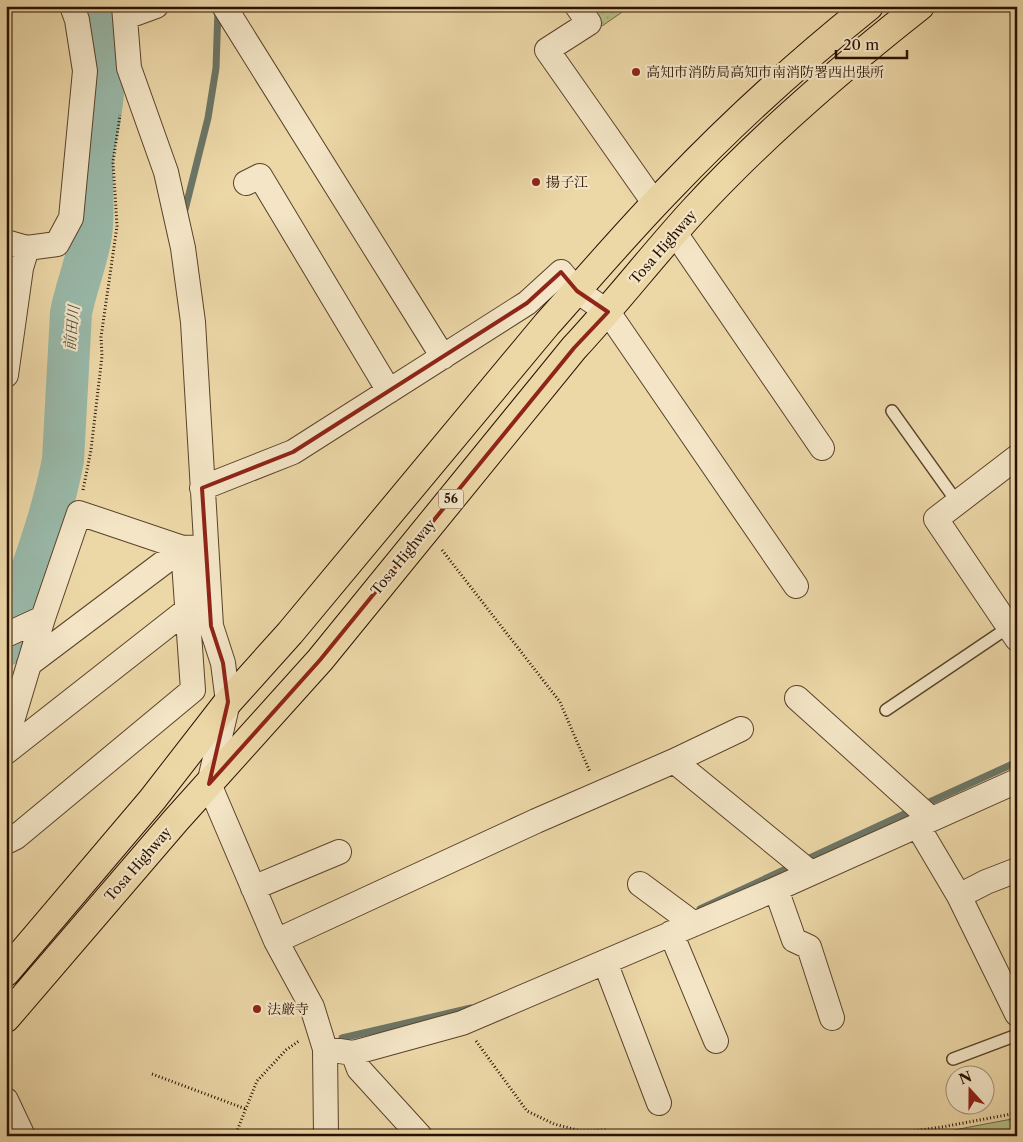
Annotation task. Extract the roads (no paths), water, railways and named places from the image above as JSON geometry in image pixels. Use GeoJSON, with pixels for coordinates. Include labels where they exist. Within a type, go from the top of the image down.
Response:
{"type":"FeatureCollection","features":[{"type":"Feature","properties":{"kind":"highway"},"geometry":{"type":"LineString","coordinates":[[6,972],[152,800],[228,702],[290,632],[576,291],[655,204],[740,119],[830,37],[870,6]]}},
{"type":"Feature","properties":{"kind":"highway","name":"Tosa Highway"},"geometry":{"type":"LineString","coordinates":[[6,1018],[176,820],[320,660],[574,348],[608,312],[693,211],[764,138],[852,60],[920,6]]}},
{"type":"Feature","properties":{"kind":"street"},"geometry":{"type":"LineString","coordinates":[[6,375],[21,268],[17,245],[57,244],[71,218],[85,71],[77,20],[72,6]]}},
{"type":"Feature","properties":{"kind":"street"},"geometry":{"type":"LineString","coordinates":[[6,842],[16,837],[193,690],[187,610],[202,488],[193,322],[183,248],[166,172],[129,68],[125,12],[156,6]]}},
{"type":"Feature","properties":{"kind":"street"},"geometry":{"type":"LineString","coordinates":[[224,6],[443,356]]}},
{"type":"Feature","properties":{"kind":"street"},"geometry":{"type":"LineString","coordinates":[[577,6],[589,23],[548,50],[655,204]]}},
{"type":"Feature","properties":{"kind":"street"},"geometry":{"type":"LineString","coordinates":[[246,183],[260,176],[389,391]]}},
{"type":"Feature","properties":{"kind":"street"},"geometry":{"type":"LineString","coordinates":[[674,233],[822,448]]}},
{"type":"Feature","properties":{"kind":"street"},"geometry":{"type":"LineString","coordinates":[[202,488],[293,452],[527,303],[561,272],[576,291],[608,312],[796,586]]}},
{"type":"Feature","properties":{"kind":"street"},"geometry":{"type":"LineString","coordinates":[[1011,623],[936,519],[1017,457]]}},
{"type":"Feature","properties":{"kind":"street"},"geometry":{"type":"LineString","coordinates":[[6,741],[29,664],[38,620],[79,514],[194,547]]}},
{"type":"Feature","properties":{"kind":"street"},"geometry":{"type":"LineString","coordinates":[[194,547],[211,626],[223,664],[228,702],[209,784],[276,941],[312,1008],[322,1039],[326,1136]]}},
{"type":"Feature","properties":{"kind":"street"},"geometry":{"type":"LineString","coordinates":[[29,664],[194,547]]}},
{"type":"Feature","properties":{"kind":"street"},"geometry":{"type":"LineString","coordinates":[[6,752],[187,610]]}},
{"type":"Feature","properties":{"kind":"street"},"geometry":{"type":"LineString","coordinates":[[6,635],[38,620]]}},
{"type":"Feature","properties":{"kind":"street"},"geometry":{"type":"LineString","coordinates":[[797,698],[921,815],[1016,1009]]}},
{"type":"Feature","properties":{"kind":"street"},"geometry":{"type":"LineString","coordinates":[[276,941],[741,729]]}},
{"type":"Feature","properties":{"kind":"street"},"geometry":{"type":"LineString","coordinates":[[674,761],[803,866]]}},
{"type":"Feature","properties":{"kind":"street"},"geometry":{"type":"LineString","coordinates":[[322,1039],[354,1053],[462,1023],[605,962],[684,923],[776,889],[803,866],[921,815],[1017,781]]}},
{"type":"Feature","properties":{"kind":"street"},"geometry":{"type":"LineString","coordinates":[[253,888],[339,852]]}},
{"type":"Feature","properties":{"kind":"street"},"geometry":{"type":"LineString","coordinates":[[959,896],[986,882],[1017,870]]}},
{"type":"Feature","properties":{"kind":"street"},"geometry":{"type":"LineString","coordinates":[[640,884],[684,923],[716,1041]]}},
{"type":"Feature","properties":{"kind":"street"},"geometry":{"type":"LineString","coordinates":[[776,889],[794,940],[809,947],[832,1018]]}},
{"type":"Feature","properties":{"kind":"street"},"geometry":{"type":"LineString","coordinates":[[605,962],[659,1103]]}},
{"type":"Feature","properties":{"kind":"street"},"geometry":{"type":"LineString","coordinates":[[354,1053],[359,1068],[420,1136]]}},
{"type":"Feature","properties":{"kind":"street"},"geometry":{"type":"LineString","coordinates":[[6,1100],[23,1136]]}},
{"type":"Feature","properties":{"kind":"lane"},"geometry":{"type":"LineString","coordinates":[[892,411],[957,502]]}},
{"type":"Feature","properties":{"kind":"lane"},"geometry":{"type":"LineString","coordinates":[[886,710],[1011,623]]}},
{"type":"Feature","properties":{"kind":"lane"},"geometry":{"type":"LineString","coordinates":[[953,1059],[1017,1035]]}},
{"type":"Feature","properties":{"kind":"waterway","name":"前田川"},"geometry":{"type":"LineString","coordinates":[[6,645],[45,530],[63,460],[71,313],[91,235],[93,155],[102,106],[106,45],[104,17],[101,6]]}},
{"type":"Feature","properties":{"kind":"waterway"},"geometry":{"type":"LineString","coordinates":[[103,11],[114,7]]}},
{"type":"Feature","properties":{"kind":"waterway"},"geometry":{"type":"LineString","coordinates":[[185,210],[208,118],[216,68],[218,9]]}},
{"type":"Feature","properties":{"kind":"waterway"},"geometry":{"type":"LineString","coordinates":[[923,805],[1017,762]]}},
{"type":"Feature","properties":{"kind":"waterway"},"geometry":{"type":"LineString","coordinates":[[700,909],[913,810]]}},
{"type":"Feature","properties":{"kind":"waterway"},"geometry":{"type":"LineString","coordinates":[[342,1038],[471,1008]]}},
{"type":"Feature","properties":{"kind":"place","name":"高知市消防局高知市南消防署西出張所"},"geometry":{"type":"Point","coordinates":[636,72]}},
{"type":"Feature","properties":{"kind":"place","name":"揚子江"},"geometry":{"type":"Point","coordinates":[536,182]}},
{"type":"Feature","properties":{"kind":"place","name":"法厳寺"},"geometry":{"type":"Point","coordinates":[257,1009]}}]}
